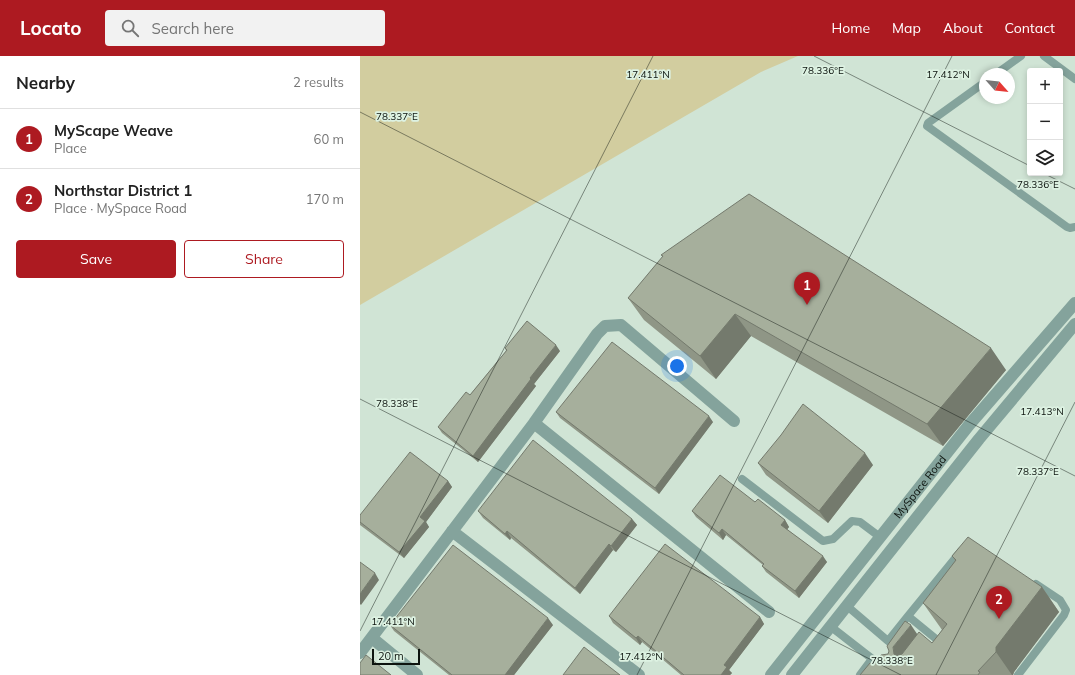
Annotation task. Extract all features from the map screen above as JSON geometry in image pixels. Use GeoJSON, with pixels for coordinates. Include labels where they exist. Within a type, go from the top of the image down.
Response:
{"type":"FeatureCollection","features":[{"type":"Feature","properties":{"kind":"street","name":"MySpace Road"},"geometry":{"type":"LineString","coordinates":[[771,675],[969,425],[1075,303]]}},
{"type":"Feature","properties":{"kind":"street"},"geometry":{"type":"LineString","coordinates":[[360,653],[534,423],[597,334],[605,326],[613,324],[621,325],[734,421]]}},
{"type":"Feature","properties":{"kind":"street","name":"MySpace Road"},"geometry":{"type":"LineString","coordinates":[[792,675],[978,439],[1075,324]]}},
{"type":"Feature","properties":{"kind":"street"},"geometry":{"type":"LineString","coordinates":[[534,423],[769,612]]}},
{"type":"Feature","properties":{"kind":"street"},"geometry":{"type":"LineString","coordinates":[[452,532],[639,675]]}},
{"type":"Feature","properties":{"kind":"street"},"geometry":{"type":"LineString","coordinates":[[857,565],[870,576]]}},
{"type":"Feature","properties":{"kind":"street"},"geometry":{"type":"LineString","coordinates":[[372,638],[417,675]]}},
{"type":"Feature","properties":{"kind":"lane"},"geometry":{"type":"LineString","coordinates":[[1004,68],[1021,56]]}},
{"type":"Feature","properties":{"kind":"lane"},"geometry":{"type":"LineString","coordinates":[[1044,56],[1075,79]]}},
{"type":"Feature","properties":{"kind":"lane"},"geometry":{"type":"LineString","coordinates":[[979,86],[928,123],[927,126],[1067,227],[1075,227]]}},
{"type":"Feature","properties":{"kind":"lane"},"geometry":{"type":"LineString","coordinates":[[742,480],[823,540],[833,539],[852,521],[860,522],[880,537]]}},
{"type":"Feature","properties":{"kind":"lane"},"geometry":{"type":"LineString","coordinates":[[847,606],[888,640],[965,546]]}},
{"type":"Feature","properties":{"kind":"lane"},"geometry":{"type":"LineString","coordinates":[[1018,675],[1064,616],[1066,610],[1060,600],[1028,579]]}},
{"type":"Feature","properties":{"kind":"lane"},"geometry":{"type":"LineString","coordinates":[[908,616],[941,643],[933,654]]}},
{"type":"Feature","properties":{"kind":"lane"},"geometry":{"type":"LineString","coordinates":[[830,626],[872,659],[888,664],[901,675]]}},
{"type":"Feature","properties":{"kind":"lane"},"geometry":{"type":"LineString","coordinates":[[860,675],[872,659]]}},
{"type":"Feature","properties":{"kind":"shaded area"},"geometry":{"type":"Polygon","coordinates":[[[360,56],[798,56],[761,72],[360,305],[360,56]]]}},
{"type":"Feature","properties":{"kind":"building"},"geometry":{"type":"Polygon","coordinates":[[[749,194],[991,348],[927,424],[735,314],[700,356],[628,298],[663,256],[661,255],[749,194]]]}},
{"type":"Feature","properties":{"kind":"building"},"geometry":{"type":"Polygon","coordinates":[[[527,321],[556,345],[473,456],[438,427],[466,392],[470,395],[507,350],[505,348],[527,321]]]}},
{"type":"Feature","properties":{"kind":"building"},"geometry":{"type":"Polygon","coordinates":[[[612,342],[709,416],[655,488],[556,412],[612,342]]]}},
{"type":"Feature","properties":{"kind":"building"},"geometry":{"type":"Polygon","coordinates":[[[803,404],[865,453],[819,511],[758,463],[781,435],[803,404]]]}},
{"type":"Feature","properties":{"kind":"building"},"geometry":{"type":"Polygon","coordinates":[[[533,440],[632,519],[611,546],[609,544],[575,588],[507,531],[505,534],[478,511],[533,440]]]}},
{"type":"Feature","properties":{"kind":"building"},"geometry":{"type":"Polygon","coordinates":[[[410,452],[448,481],[420,517],[425,521],[399,552],[360,522],[360,515],[410,452]]]}},
{"type":"Feature","properties":{"kind":"building"},"geometry":{"type":"Polygon","coordinates":[[[720,475],[755,502],[758,499],[785,520],[781,525],[823,556],[795,591],[762,566],[764,564],[722,529],[719,533],[692,511],[720,475]]]}},
{"type":"Feature","properties":{"kind":"building"},"geometry":{"type":"Polygon","coordinates":[[[968,537],[1042,587],[996,647],[996,652],[978,671],[980,672],[978,675],[860,675],[870,663],[873,665],[881,655],[888,654],[889,651],[887,646],[905,621],[911,625],[893,647],[894,654],[897,656],[902,654],[919,632],[932,643],[947,624],[923,603],[956,560],[952,556],[968,537]]]}},
{"type":"Feature","properties":{"kind":"building"},"geometry":{"type":"Polygon","coordinates":[[[665,544],[760,617],[724,665],[727,667],[721,675],[684,675],[638,636],[636,638],[609,616],[665,544]]]}},
{"type":"Feature","properties":{"kind":"building"},"geometry":{"type":"Polygon","coordinates":[[[453,545],[548,618],[505,675],[452,675],[390,625],[453,545]]]}},
{"type":"Feature","properties":{"kind":"building"},"geometry":{"type":"Polygon","coordinates":[[[360,562],[375,573],[360,594],[360,562]]]}},
{"type":"Feature","properties":{"kind":"building"},"geometry":{"type":"Polygon","coordinates":[[[584,647],[620,675],[563,675],[584,647]]]}},
{"type":"Feature","properties":{"kind":"building"},"geometry":{"type":"Polygon","coordinates":[[[366,655],[391,675],[360,675],[360,663],[366,655]]]}},
{"type":"Feature","properties":{"kind":"place","name":"MyScape Weave"},"geometry":{"type":"Point","coordinates":[807,305]}},
{"type":"Feature","properties":{"kind":"place","name":"Northstar District 1"},"geometry":{"type":"Point","coordinates":[999,619]}}]}
